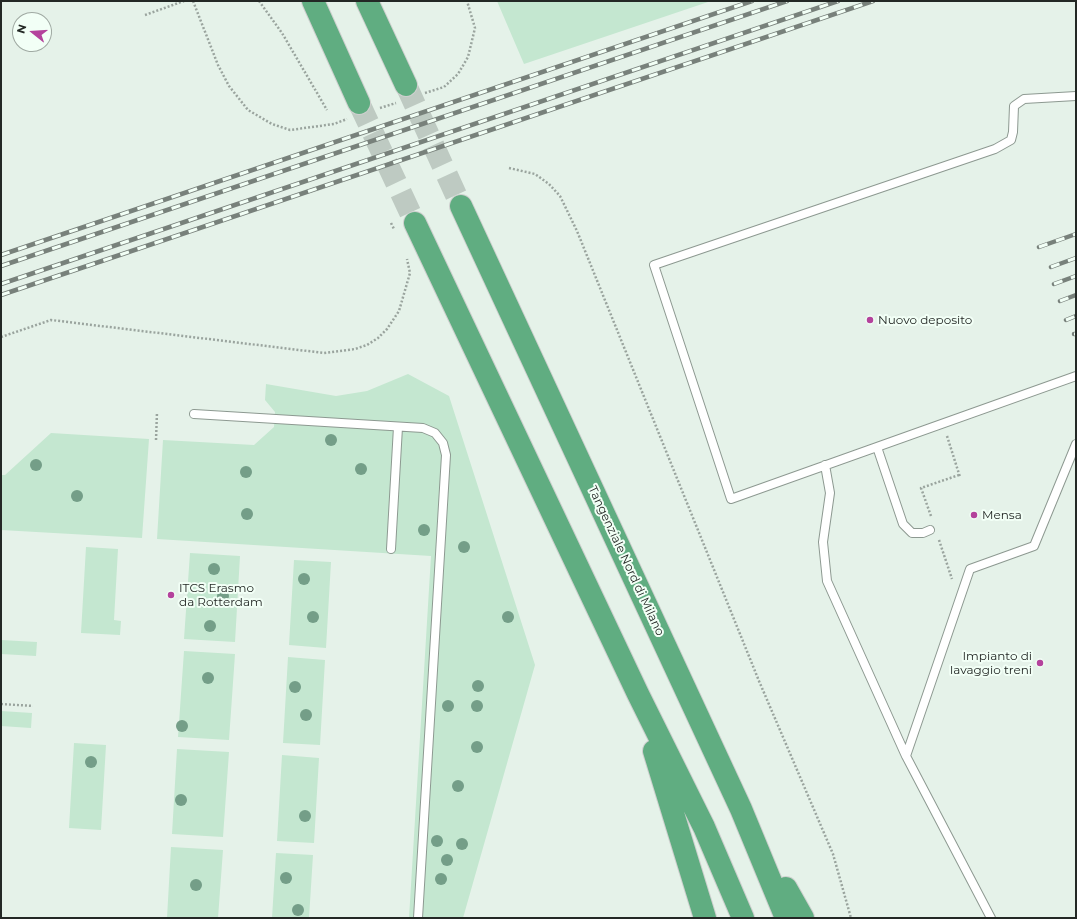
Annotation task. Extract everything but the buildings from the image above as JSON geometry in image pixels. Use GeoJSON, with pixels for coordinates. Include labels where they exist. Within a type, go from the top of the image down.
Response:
{"type":"FeatureCollection","features":[{"type":"Feature","properties":{"kind":"highway"},"geometry":{"type":"LineString","coordinates":[[313,1],[359,103]]}},
{"type":"Feature","properties":{"kind":"highway"},"geometry":{"type":"LineString","coordinates":[[366,1],[406,86]]}},
{"type":"Feature","properties":{"kind":"highway","name":"Tangenziale Nord di Milano"},"geometry":{"type":"LineString","coordinates":[[461,206],[741,809],[786,918]]}},
{"type":"Feature","properties":{"kind":"highway"},"geometry":{"type":"LineString","coordinates":[[415,223],[638,694],[704,827],[743,918]]}},
{"type":"Feature","properties":{"kind":"highway"},"geometry":{"type":"LineString","coordinates":[[638,694],[705,918]]}},
{"type":"Feature","properties":{"kind":"highway"},"geometry":{"type":"LineString","coordinates":[[741,809],[803,918]]}},
{"type":"Feature","properties":{"kind":"lane"},"geometry":{"type":"LineString","coordinates":[[1076,96],[1024,99],[1014,106],[1013,132],[1011,140],[995,149],[654,265],[731,499],[1076,376]]}},
{"type":"Feature","properties":{"kind":"lane"},"geometry":{"type":"LineString","coordinates":[[194,414],[423,428],[435,433],[443,443],[446,455],[418,918]]}},
{"type":"Feature","properties":{"kind":"lane"},"geometry":{"type":"LineString","coordinates":[[391,549],[398,427]]}},
{"type":"Feature","properties":{"kind":"lane"},"geometry":{"type":"LineString","coordinates":[[906,756],[970,569],[1034,546],[1076,444]]}},
{"type":"Feature","properties":{"kind":"lane"},"geometry":{"type":"LineString","coordinates":[[877,447],[903,524],[912,533],[923,533],[930,530]]}},
{"type":"Feature","properties":{"kind":"lane"},"geometry":{"type":"LineString","coordinates":[[825,466],[830,493],[823,542],[827,581],[906,756],[991,918]]}},
{"type":"Feature","properties":{"kind":"path"},"geometry":{"type":"LineString","coordinates":[[145,15],[184,1]]}},
{"type":"Feature","properties":{"kind":"path"},"geometry":{"type":"LineString","coordinates":[[259,1],[282,33],[327,110]]}},
{"type":"Feature","properties":{"kind":"path"},"geometry":{"type":"LineString","coordinates":[[509,168],[535,174],[549,184],[560,196],[577,231],[675,477],[833,854],[851,918]]}},
{"type":"Feature","properties":{"kind":"path"},"geometry":{"type":"LineString","coordinates":[[391,223],[394,230]]}},
{"type":"Feature","properties":{"kind":"path"},"geometry":{"type":"LineString","coordinates":[[1,337],[52,320],[324,353],[355,350],[378,338],[387,329],[399,311],[410,273],[407,257]]}},
{"type":"Feature","properties":{"kind":"path"},"geometry":{"type":"LineString","coordinates":[[156,440],[158,412]]}},
{"type":"Feature","properties":{"kind":"path"},"geometry":{"type":"LineString","coordinates":[[943,423],[960,477]]}},
{"type":"Feature","properties":{"kind":"path"},"geometry":{"type":"LineString","coordinates":[[1,704],[33,706]]}},
{"type":"Feature","properties":{"kind":"green space"},"geometry":{"type":"Polygon","coordinates":[[[497,1],[711,1],[524,64],[497,1]]]}},
{"type":"Feature","properties":{"kind":"green space"},"geometry":{"type":"Polygon","coordinates":[[[408,374],[449,396],[535,665],[463,918],[409,918],[431,556],[157,539],[163,440],[254,445],[274,427],[275,412],[265,400],[266,384],[336,396],[367,391],[408,374]]]}},
{"type":"Feature","properties":{"kind":"green space"},"geometry":{"type":"Polygon","coordinates":[[[51,433],[149,439],[142,538],[1,530],[1,475],[5,475],[51,433]]]}},
{"type":"Feature","properties":{"kind":"green space"},"geometry":{"type":"Polygon","coordinates":[[[86,547],[118,549],[114,620],[121,621],[120,635],[81,633],[86,547]]]}},
{"type":"Feature","properties":{"kind":"green space"},"geometry":{"type":"Polygon","coordinates":[[[190,553],[240,556],[235,642],[184,639],[190,553]]]}},
{"type":"Feature","properties":{"kind":"green space"},"geometry":{"type":"Polygon","coordinates":[[[294,560],[331,562],[326,648],[289,645],[294,560]]]}},
{"type":"Feature","properties":{"kind":"green space"},"geometry":{"type":"Polygon","coordinates":[[[1,640],[37,642],[36,656],[1,654],[1,640]]]}},
{"type":"Feature","properties":{"kind":"green space"},"geometry":{"type":"Polygon","coordinates":[[[184,651],[235,654],[229,740],[178,737],[184,651]]]}},
{"type":"Feature","properties":{"kind":"green space"},"geometry":{"type":"Polygon","coordinates":[[[288,657],[325,660],[320,745],[283,743],[288,657]]]}},
{"type":"Feature","properties":{"kind":"green space"},"geometry":{"type":"Polygon","coordinates":[[[1,711],[32,713],[31,728],[1,726],[1,711]]]}},
{"type":"Feature","properties":{"kind":"green space"},"geometry":{"type":"Polygon","coordinates":[[[74,743],[106,745],[101,830],[69,828],[74,743]]]}},
{"type":"Feature","properties":{"kind":"green space"},"geometry":{"type":"Polygon","coordinates":[[[177,749],[229,752],[223,837],[172,834],[177,749]]]}},
{"type":"Feature","properties":{"kind":"green space"},"geometry":{"type":"Polygon","coordinates":[[[282,755],[319,758],[314,843],[277,841],[282,755]]]}},
{"type":"Feature","properties":{"kind":"green space"},"geometry":{"type":"Polygon","coordinates":[[[171,847],[223,850],[218,918],[167,918],[171,847]]]}},
{"type":"Feature","properties":{"kind":"green space"},"geometry":{"type":"Polygon","coordinates":[[[276,853],[313,855],[309,918],[272,918],[276,853]]]}},
{"type":"Feature","properties":{"kind":"tunnel"},"geometry":{"type":"LineString","coordinates":[[406,85],[461,206]]}},
{"type":"Feature","properties":{"kind":"tunnel"},"geometry":{"type":"LineString","coordinates":[[359,103],[415,223]]}},
{"type":"Feature","properties":{"kind":"railway"},"geometry":{"type":"LineString","coordinates":[[1,255],[752,1]]}},
{"type":"Feature","properties":{"kind":"railway"},"geometry":{"type":"LineString","coordinates":[[1,266],[787,1]]}},
{"type":"Feature","properties":{"kind":"railway"},"geometry":{"type":"LineString","coordinates":[[1,284],[838,1]]}},
{"type":"Feature","properties":{"kind":"railway"},"geometry":{"type":"LineString","coordinates":[[1,295],[873,1]]}},
{"type":"Feature","properties":{"kind":"railway"},"geometry":{"type":"LineString","coordinates":[[1039,247],[1076,234]]}},
{"type":"Feature","properties":{"kind":"railway"},"geometry":{"type":"LineString","coordinates":[[1051,267],[1076,258]]}},
{"type":"Feature","properties":{"kind":"railway"},"geometry":{"type":"LineString","coordinates":[[1054,284],[1076,276]]}},
{"type":"Feature","properties":{"kind":"railway"},"geometry":{"type":"LineString","coordinates":[[1060,301],[1076,295]]}},
{"type":"Feature","properties":{"kind":"railway"},"geometry":{"type":"LineString","coordinates":[[1066,320],[1076,316]]}},
{"type":"Feature","properties":{"kind":"place","name":"Nuovo deposito"},"geometry":{"type":"Point","coordinates":[870,320]}},
{"type":"Feature","properties":{"kind":"place","name":"Mensa"},"geometry":{"type":"Point","coordinates":[974,515]}},
{"type":"Feature","properties":{"kind":"place","name":"ITCS Erasmo da Rotterdam"},"geometry":{"type":"Point","coordinates":[171,595]}},
{"type":"Feature","properties":{"kind":"place","name":"Impianto di lavaggio treni"},"geometry":{"type":"Point","coordinates":[1040,663]}}]}
